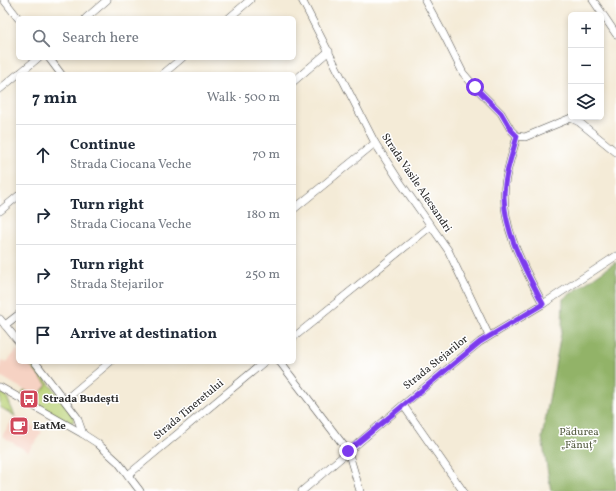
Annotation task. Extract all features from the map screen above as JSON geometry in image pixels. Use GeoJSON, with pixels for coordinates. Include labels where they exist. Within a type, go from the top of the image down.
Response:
{"type":"FeatureCollection","features":[{"type":"Feature","properties":{"kind":"street"},"geometry":{"type":"LineString","coordinates":[[4,0],[16,16]]}},
{"type":"Feature","properties":{"kind":"street"},"geometry":{"type":"LineString","coordinates":[[88,16],[107,0]]}},
{"type":"Feature","properties":{"kind":"street"},"geometry":{"type":"LineString","coordinates":[[231,16],[250,0]]}},
{"type":"Feature","properties":{"kind":"street","name":"Strada Vasile Alecsandri"},"geometry":{"type":"LineString","coordinates":[[302,0],[375,143],[430,226],[448,250],[489,336]]}},
{"type":"Feature","properties":{"kind":"street"},"geometry":{"type":"LineString","coordinates":[[425,0],[463,72],[475,87],[501,113],[511,130],[517,136],[524,137],[571,118],[579,122],[616,152]]}},
{"type":"Feature","properties":{"kind":"street"},"geometry":{"type":"LineString","coordinates":[[593,0],[604,14],[616,34]]}},
{"type":"Feature","properties":{"kind":"street"},"geometry":{"type":"LineString","coordinates":[[296,79],[329,51]]}},
{"type":"Feature","properties":{"kind":"street"},"geometry":{"type":"LineString","coordinates":[[20,72],[36,60]]}},
{"type":"Feature","properties":{"kind":"street"},"geometry":{"type":"LineString","coordinates":[[50,60],[60,72]]}},
{"type":"Feature","properties":{"kind":"street"},"geometry":{"type":"LineString","coordinates":[[165,72],[180,60]]}},
{"type":"Feature","properties":{"kind":"street"},"geometry":{"type":"LineString","coordinates":[[0,89],[16,76]]}},
{"type":"Feature","properties":{"kind":"street"},"geometry":{"type":"LineString","coordinates":[[517,136],[505,184],[504,198],[507,220],[517,251],[543,304]]}},
{"type":"Feature","properties":{"kind":"street"},"geometry":{"type":"LineString","coordinates":[[296,207],[375,143]]}},
{"type":"Feature","properties":{"kind":"street"},"geometry":{"type":"LineString","coordinates":[[0,211],[16,198]]}},
{"type":"Feature","properties":{"kind":"street"},"geometry":{"type":"LineString","coordinates":[[296,336],[430,226]]}},
{"type":"Feature","properties":{"kind":"street","name":"Strada Stejarilor"},"geometry":{"type":"LineString","coordinates":[[302,491],[402,405],[480,342],[543,304],[616,256]]}},
{"type":"Feature","properties":{"kind":"street"},"geometry":{"type":"LineString","coordinates":[[5,325],[16,317]]}},
{"type":"Feature","properties":{"kind":"street"},"geometry":{"type":"LineString","coordinates":[[0,319],[16,339]]}},
{"type":"Feature","properties":{"kind":"street"},"geometry":{"type":"LineString","coordinates":[[37,364],[77,417],[83,434]]}},
{"type":"Feature","properties":{"kind":"street"},"geometry":{"type":"LineString","coordinates":[[65,400],[108,364]]}},
{"type":"Feature","properties":{"kind":"street","name":"Strada Tineretului"},"geometry":{"type":"LineString","coordinates":[[128,475],[262,364]]}},
{"type":"Feature","properties":{"kind":"street"},"geometry":{"type":"LineString","coordinates":[[282,364],[348,451],[360,491]]}},
{"type":"Feature","properties":{"kind":"street"},"geometry":{"type":"LineString","coordinates":[[0,387],[83,434],[108,453],[140,491]]}},
{"type":"Feature","properties":{"kind":"street"},"geometry":{"type":"LineString","coordinates":[[402,405],[463,491]]}},
{"type":"Feature","properties":{"kind":"shaded area"},"geometry":{"type":"Polygon","coordinates":[[[16,351],[16,364],[29,364],[47,385],[37,397],[0,376],[0,364],[3,360],[6,363],[16,351]]]}},
{"type":"Feature","properties":{"kind":"shaded area"},"geometry":{"type":"Polygon","coordinates":[[[15,416],[42,432],[28,452],[2,436],[15,416]]]}},
{"type":"Feature","properties":{"kind":"green space","name":"Pădurea „Fănuț”"},"geometry":{"type":"Polygon","coordinates":[[[616,262],[616,491],[551,491],[542,438],[562,328],[563,299],[616,262]]]}},
{"type":"Feature","properties":{"kind":"green space"},"geometry":{"type":"Polygon","coordinates":[[[29,364],[32,364],[68,407],[74,420],[72,423],[69,423],[22,395],[24,390],[37,397],[47,385],[29,364]]]}},
{"type":"Feature","properties":{"kind":"green space"},"geometry":{"type":"Polygon","coordinates":[[[0,392],[6,395],[15,416],[0,407],[0,392]]]}},
{"type":"Feature","properties":{"kind":"place","name":"Strada Budești"},"geometry":{"type":"Point","coordinates":[29,399]}},
{"type":"Feature","properties":{"kind":"place","name":"EatMe"},"geometry":{"type":"Point","coordinates":[19,426]}},
{"type":"Feature","properties":{"kind":"route"},"geometry":{"type":"LineString","coordinates":[[348,451],[480,342],[543,304],[517,251],[507,220],[504,198],[505,184],[517,136],[511,130],[501,113],[475,87]]}}]}
